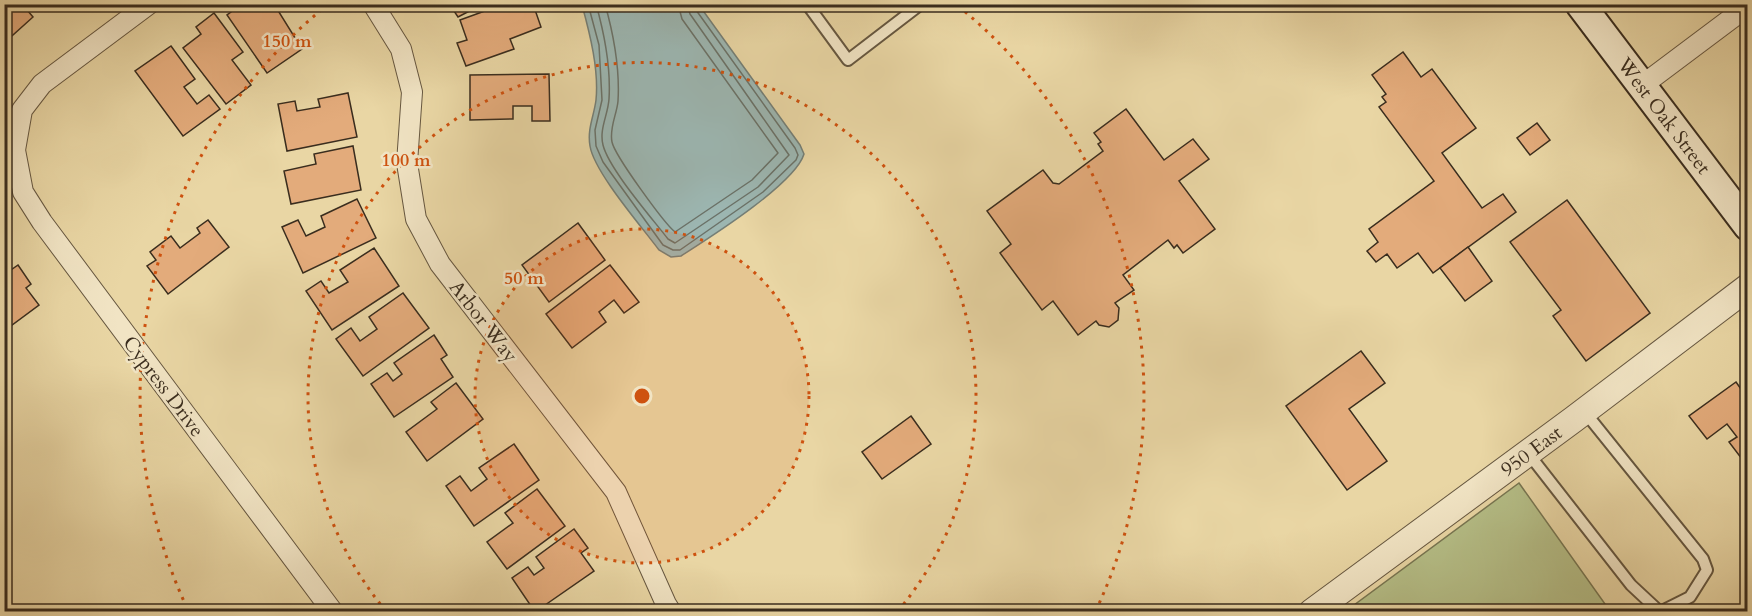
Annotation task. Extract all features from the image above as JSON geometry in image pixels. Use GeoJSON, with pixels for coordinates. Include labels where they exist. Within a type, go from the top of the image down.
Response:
{"type":"FeatureCollection","features":[{"type":"Feature","properties":{"kind":"main road","name":"West Oak Street"},"geometry":{"type":"LineString","coordinates":[[1580,4],[1640,87],[1748,226]]}},
{"type":"Feature","properties":{"kind":"street","name":"Cypress Drive"},"geometry":{"type":"LineString","coordinates":[[149,4],[42,84],[22,110],[15,150],[23,192],[42,222],[333,612]]}},
{"type":"Feature","properties":{"kind":"street","name":"Arbor Way"},"geometry":{"type":"LineString","coordinates":[[373,4],[401,49],[412,92],[407,163],[416,219],[441,264],[616,492],[666,604],[672,612]]}},
{"type":"Feature","properties":{"kind":"street"},"geometry":{"type":"LineString","coordinates":[[1640,87],[1748,6]]}},
{"type":"Feature","properties":{"kind":"street","name":"950 East"},"geometry":{"type":"LineString","coordinates":[[1312,612],[1748,287]]}},
{"type":"Feature","properties":{"kind":"lane"},"geometry":{"type":"LineString","coordinates":[[807,4],[848,60],[921,4]]}},
{"type":"Feature","properties":{"kind":"lane"},"geometry":{"type":"LineString","coordinates":[[1528,453],[1631,585],[1660,612],[1689,597],[1707,570],[1702,559],[1584,411]]}},
{"type":"Feature","properties":{"kind":"green space"},"geometry":{"type":"Polygon","coordinates":[[[1519,483],[1610,611],[1346,611],[1519,483]]]}},
{"type":"Feature","properties":{"kind":"water"},"geometry":{"type":"Polygon","coordinates":[[[582,5],[699,5],[800,145],[804,154],[797,166],[769,195],[681,256],[671,257],[659,250],[609,184],[593,157],[589,134],[597,88],[591,40],[582,5]]]}},
{"type":"Feature","properties":{"kind":"building"},"geometry":{"type":"Polygon","coordinates":[[[4,4],[22,4],[33,17],[4,43],[4,4]]]}},
{"type":"Feature","properties":{"kind":"building"},"geometry":{"type":"Polygon","coordinates":[[[242,4],[274,4],[302,49],[267,73],[227,15],[242,4]]]}},
{"type":"Feature","properties":{"kind":"building"},"geometry":{"type":"Polygon","coordinates":[[[454,4],[483,4],[458,17],[452,8],[454,4]]]}},
{"type":"Feature","properties":{"kind":"building"},"geometry":{"type":"Polygon","coordinates":[[[504,4],[533,4],[541,27],[510,39],[514,49],[466,66],[457,43],[467,40],[460,20],[504,4]]]}},
{"type":"Feature","properties":{"kind":"building"},"geometry":{"type":"Polygon","coordinates":[[[214,13],[243,52],[232,60],[251,85],[226,104],[183,48],[201,34],[196,27],[214,13]]]}},
{"type":"Feature","properties":{"kind":"building"},"geometry":{"type":"Polygon","coordinates":[[[171,46],[195,79],[184,87],[197,104],[209,95],[220,109],[183,136],[135,71],[171,46]]]}},
{"type":"Feature","properties":{"kind":"building"},"geometry":{"type":"Polygon","coordinates":[[[1403,52],[1421,77],[1432,69],[1476,128],[1442,153],[1482,208],[1503,194],[1516,212],[1433,273],[1418,253],[1397,268],[1387,254],[1376,262],[1367,251],[1378,242],[1369,229],[1434,181],[1379,107],[1386,102],[1382,97],[1386,94],[1372,75],[1403,52]]]}},
{"type":"Feature","properties":{"kind":"building"},"geometry":{"type":"Polygon","coordinates":[[[549,74],[550,121],[532,121],[532,106],[513,106],[513,119],[470,120],[470,75],[549,74]]]}},
{"type":"Feature","properties":{"kind":"building"},"geometry":{"type":"Polygon","coordinates":[[[348,93],[357,137],[287,151],[278,104],[295,101],[297,111],[320,107],[318,99],[348,93]]]}},
{"type":"Feature","properties":{"kind":"building"},"geometry":{"type":"Polygon","coordinates":[[[1126,109],[1164,160],[1193,139],[1209,159],[1179,181],[1215,229],[1183,253],[1177,245],[1174,248],[1168,240],[1123,275],[1134,290],[1115,303],[1119,308],[1118,320],[1109,327],[1099,325],[1096,321],[1078,335],[1053,301],[1042,310],[1000,253],[1011,244],[987,211],[1043,170],[1053,183],[1059,184],[1103,151],[1098,144],[1101,142],[1094,133],[1126,109]]]}},
{"type":"Feature","properties":{"kind":"building"},"geometry":{"type":"Polygon","coordinates":[[[1537,123],[1550,140],[1530,155],[1517,138],[1537,123]]]}},
{"type":"Feature","properties":{"kind":"building"},"geometry":{"type":"Polygon","coordinates":[[[353,146],[361,190],[291,204],[284,171],[316,164],[314,154],[353,146]]]}},
{"type":"Feature","properties":{"kind":"building"},"geometry":{"type":"Polygon","coordinates":[[[357,199],[376,238],[303,273],[282,227],[298,220],[306,236],[325,227],[321,216],[357,199]]]}},
{"type":"Feature","properties":{"kind":"building"},"geometry":{"type":"Polygon","coordinates":[[[1567,200],[1650,313],[1586,361],[1553,316],[1561,310],[1510,242],[1567,200]]]}},
{"type":"Feature","properties":{"kind":"building"},"geometry":{"type":"Polygon","coordinates":[[[208,220],[229,247],[168,294],[147,266],[156,260],[150,252],[171,236],[180,248],[200,233],[197,228],[208,220]]]}},
{"type":"Feature","properties":{"kind":"building"},"geometry":{"type":"Polygon","coordinates":[[[578,223],[605,260],[549,302],[522,265],[578,223]]]}},
{"type":"Feature","properties":{"kind":"building"},"geometry":{"type":"Polygon","coordinates":[[[1468,247],[1492,281],[1465,301],[1440,268],[1468,247]]]}},
{"type":"Feature","properties":{"kind":"building"},"geometry":{"type":"Polygon","coordinates":[[[374,248],[399,286],[332,330],[306,291],[321,281],[329,293],[348,282],[340,270],[374,248]]]}},
{"type":"Feature","properties":{"kind":"building"},"geometry":{"type":"Polygon","coordinates":[[[18,265],[31,284],[26,288],[39,305],[4,331],[4,275],[18,265]]]}},
{"type":"Feature","properties":{"kind":"building"},"geometry":{"type":"Polygon","coordinates":[[[610,265],[639,302],[624,313],[614,300],[599,312],[606,322],[572,348],[546,314],[610,265]]]}},
{"type":"Feature","properties":{"kind":"building"},"geometry":{"type":"Polygon","coordinates":[[[403,293],[429,328],[363,376],[336,339],[351,328],[360,341],[377,329],[369,317],[403,293]]]}},
{"type":"Feature","properties":{"kind":"building"},"geometry":{"type":"Polygon","coordinates":[[[434,335],[447,355],[441,359],[453,377],[394,417],[371,384],[387,373],[393,381],[402,374],[394,363],[434,335]]]}},
{"type":"Feature","properties":{"kind":"building"},"geometry":{"type":"Polygon","coordinates":[[[1361,351],[1385,383],[1349,409],[1387,461],[1347,490],[1286,406],[1361,351]]]}},
{"type":"Feature","properties":{"kind":"building"},"geometry":{"type":"Polygon","coordinates":[[[1736,382],[1748,399],[1748,461],[1745,463],[1729,442],[1737,437],[1727,424],[1707,439],[1689,416],[1736,382]]]}},
{"type":"Feature","properties":{"kind":"building"},"geometry":{"type":"Polygon","coordinates":[[[456,383],[483,419],[427,461],[406,432],[437,409],[431,402],[456,383]]]}},
{"type":"Feature","properties":{"kind":"building"},"geometry":{"type":"Polygon","coordinates":[[[911,416],[931,444],[882,479],[862,452],[911,416]]]}},
{"type":"Feature","properties":{"kind":"building"},"geometry":{"type":"Polygon","coordinates":[[[514,444],[539,480],[474,526],[446,486],[460,476],[471,491],[487,479],[479,468],[514,444]]]}},
{"type":"Feature","properties":{"kind":"building"},"geometry":{"type":"Polygon","coordinates":[[[537,489],[565,526],[507,569],[487,542],[513,523],[505,513],[537,489]]]}},
{"type":"Feature","properties":{"kind":"building"},"geometry":{"type":"Polygon","coordinates":[[[574,529],[588,548],[581,553],[594,571],[535,612],[512,578],[528,567],[534,575],[544,568],[536,557],[574,529]]]}}]}
